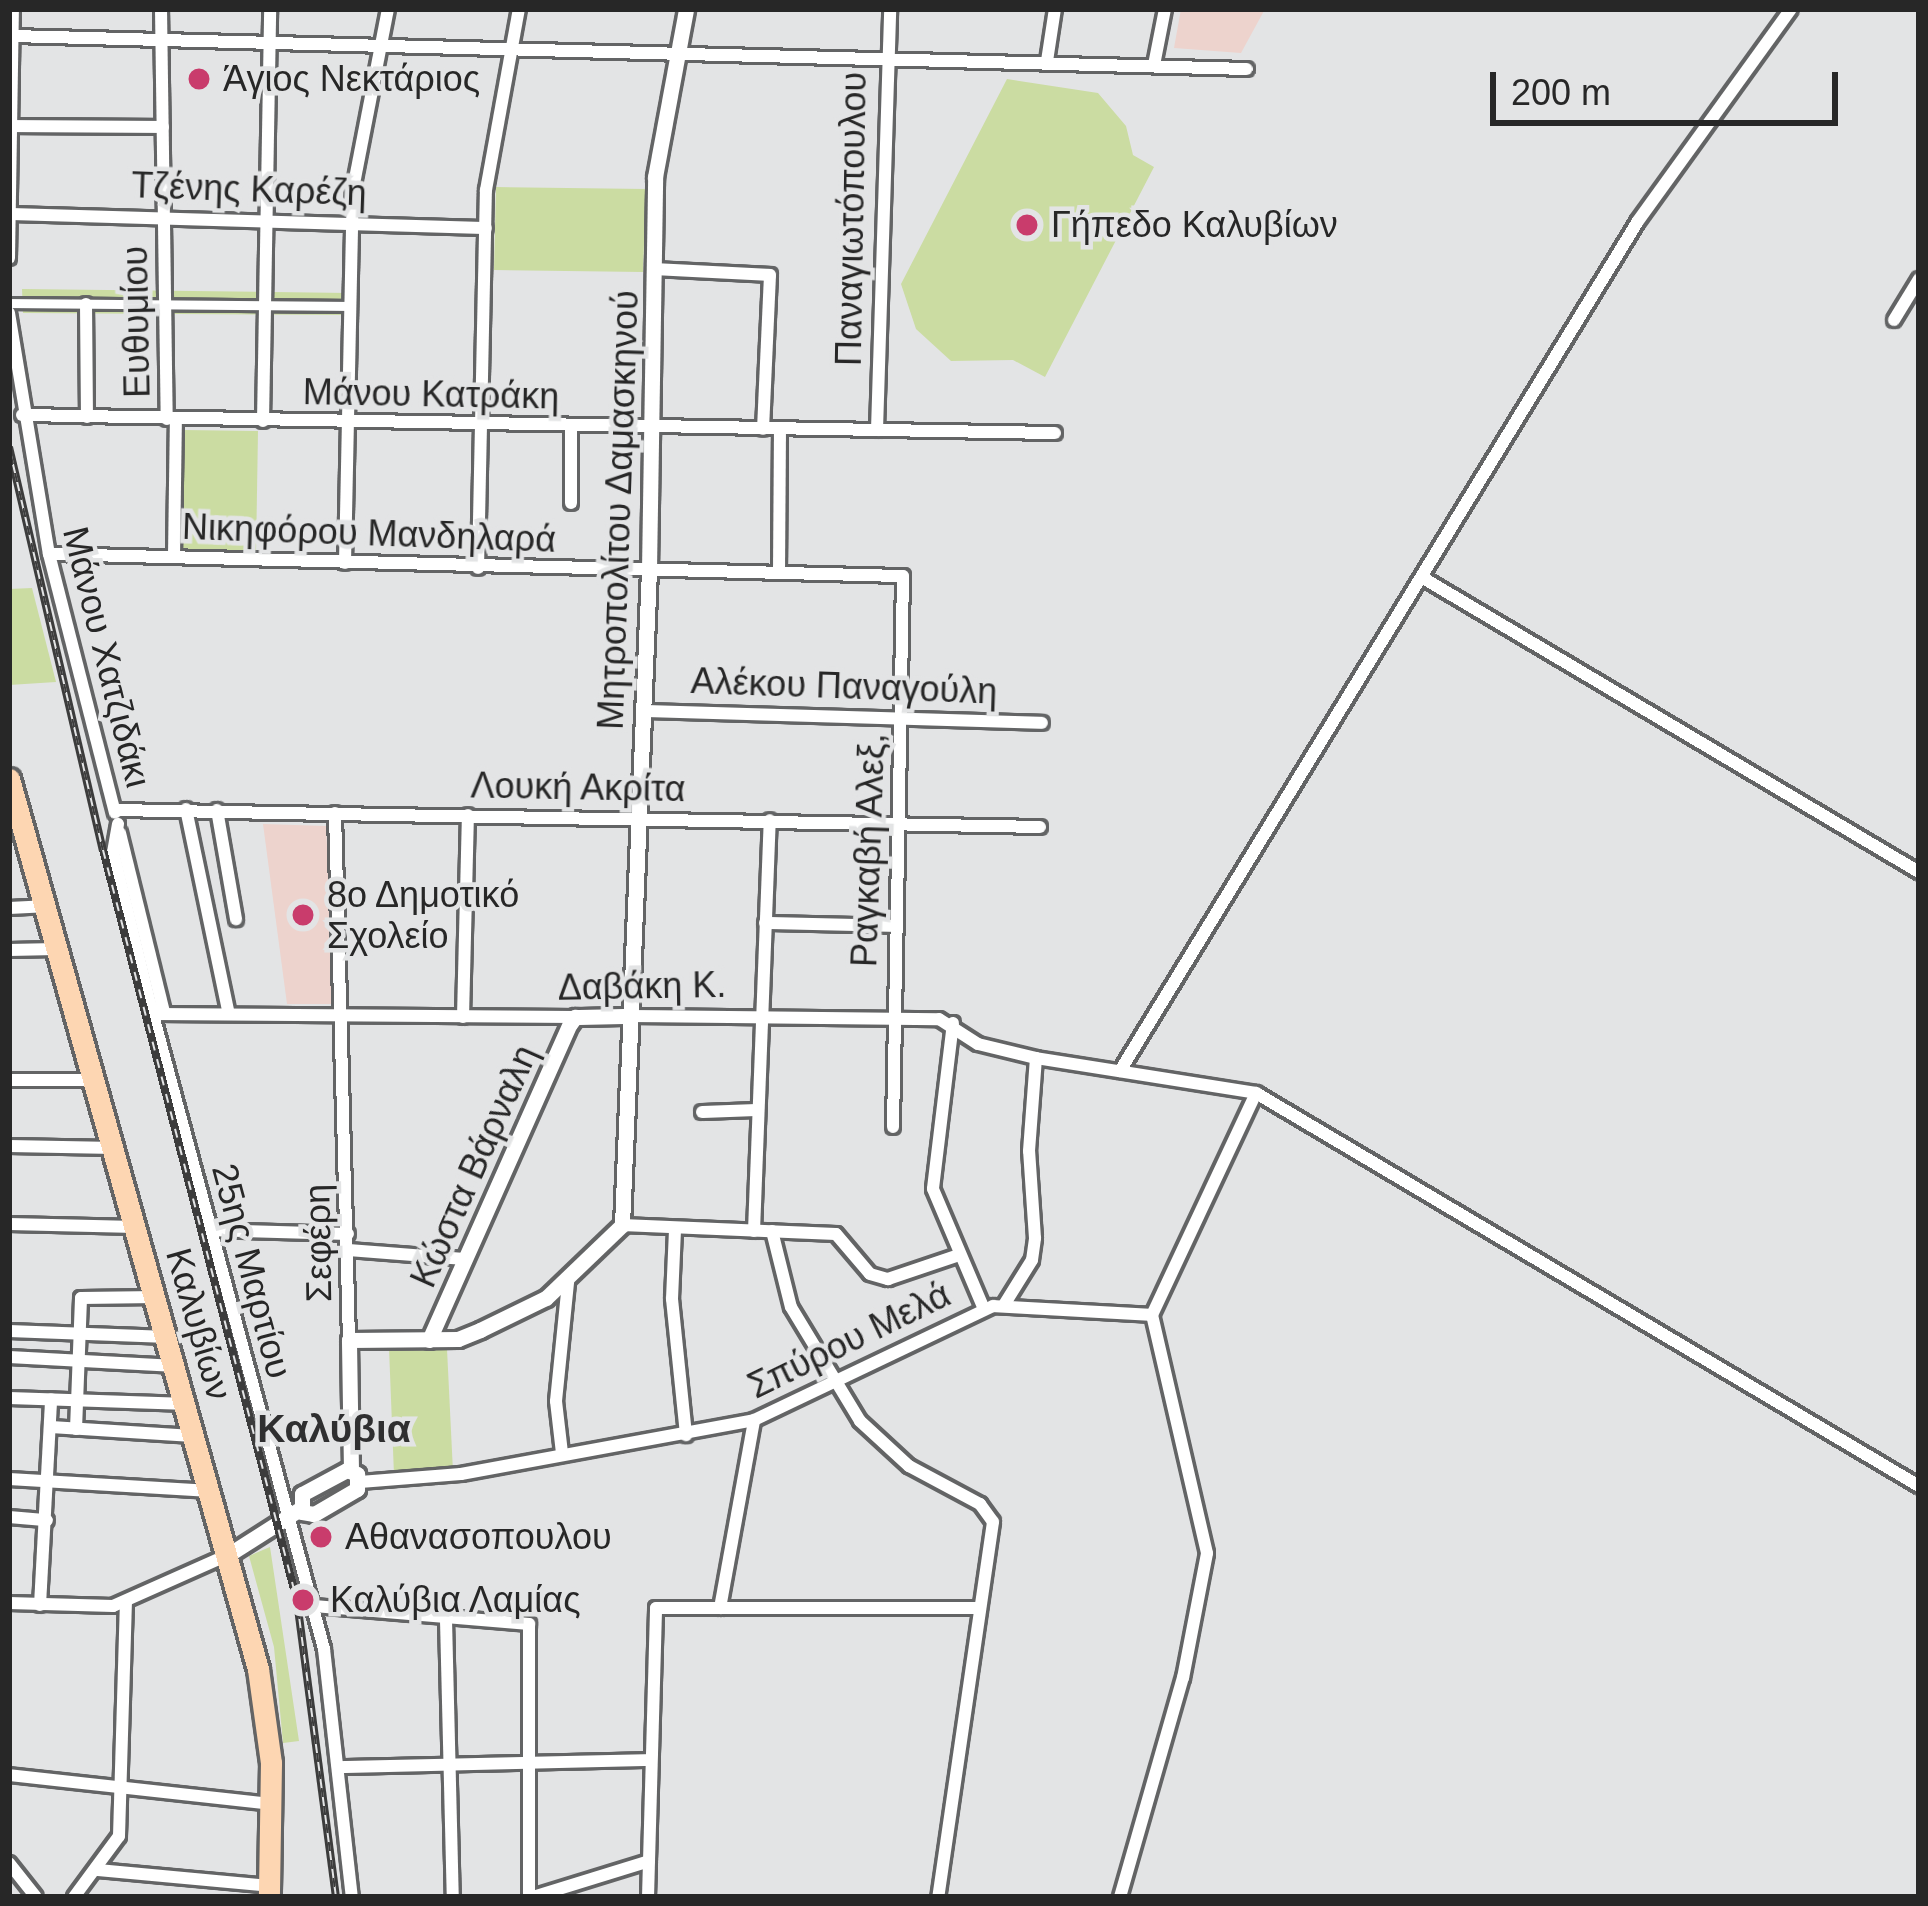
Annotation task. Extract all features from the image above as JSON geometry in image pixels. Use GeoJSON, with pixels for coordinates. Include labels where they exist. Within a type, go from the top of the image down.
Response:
{"type":"FeatureCollection","features":[{"type":"Feature","properties":{"kind":"main road","name":"Καλυβίων"},"geometry":{"type":"LineString","coordinates":[[9,778],[14,816],[231,1553],[267,1707],[269,1892]]}},
{"type":"Feature","properties":{"kind":"street"},"geometry":{"type":"LineString","coordinates":[[9,258],[13,9]]}},
{"type":"Feature","properties":{"kind":"street","name":"Ευθυμίου"},"geometry":{"type":"LineString","coordinates":[[161,9],[174,556]]}},
{"type":"Feature","properties":{"kind":"street"},"geometry":{"type":"LineString","coordinates":[[263,421],[270,9]]}},
{"type":"Feature","properties":{"kind":"street"},"geometry":{"type":"LineString","coordinates":[[345,563],[352,220],[388,9]]}},
{"type":"Feature","properties":{"kind":"street"},"geometry":{"type":"LineString","coordinates":[[478,568],[486,228],[519,9]]}},
{"type":"Feature","properties":{"kind":"street","name":"Μητροπολίτου Δαμασκηνού"},"geometry":{"type":"LineString","coordinates":[[622,1225],[634,817],[649,570],[657,152],[686,9]]}},
{"type":"Feature","properties":{"kind":"street","name":"Παναγιωτόπουλου"},"geometry":{"type":"LineString","coordinates":[[877,430],[884,55],[890,9]]}},
{"type":"Feature","properties":{"kind":"street"},"geometry":{"type":"LineString","coordinates":[[1047,61],[1055,9]]}},
{"type":"Feature","properties":{"kind":"street"},"geometry":{"type":"LineString","coordinates":[[1154,65],[1166,9]]}},
{"type":"Feature","properties":{"kind":"street"},"geometry":{"type":"LineString","coordinates":[[1120,1070],[1638,221],[1791,9]]}},
{"type":"Feature","properties":{"kind":"street"},"geometry":{"type":"LineString","coordinates":[[12,36],[884,55],[1247,69]]}},
{"type":"Feature","properties":{"kind":"street"},"geometry":{"type":"LineString","coordinates":[[10,125],[163,127]]}},
{"type":"Feature","properties":{"kind":"street","name":"Τζένης Καρέζη"},"geometry":{"type":"LineString","coordinates":[[9,214],[266,217],[486,228]]}},
{"type":"Feature","properties":{"kind":"street"},"geometry":{"type":"LineString","coordinates":[[655,269],[770,275],[764,429]]}},
{"type":"Feature","properties":{"kind":"street"},"geometry":{"type":"LineString","coordinates":[[1894,320],[1919,279]]}},
{"type":"Feature","properties":{"kind":"street"},"geometry":{"type":"LineString","coordinates":[[9,303],[350,306]]}},
{"type":"Feature","properties":{"kind":"street"},"geometry":{"type":"LineString","coordinates":[[86,304],[87,417]]}},
{"type":"Feature","properties":{"kind":"street","name":"Μάνου Χατζιδάκι"},"geometry":{"type":"LineString","coordinates":[[9,313],[22,415],[49,554],[117,818],[159,1013]]}},
{"type":"Feature","properties":{"kind":"street","name":"Μάνου Κατράκη"},"geometry":{"type":"LineString","coordinates":[[22,415],[1055,433]]}},
{"type":"Feature","properties":{"kind":"street"},"geometry":{"type":"LineString","coordinates":[[571,427],[571,503]]}},
{"type":"Feature","properties":{"kind":"street"},"geometry":{"type":"LineString","coordinates":[[779,572],[780,429]]}},
{"type":"Feature","properties":{"kind":"street","name":"Νικηφόρου Μανδηλαρά"},"geometry":{"type":"LineString","coordinates":[[49,554],[903,576]]}},
{"type":"Feature","properties":{"kind":"street","name":"Ραγκαβή Αλεξ,"},"geometry":{"type":"LineString","coordinates":[[892,1127],[903,576]]}},
{"type":"Feature","properties":{"kind":"street"},"geometry":{"type":"LineString","coordinates":[[1423,578],[1919,872]]}},
{"type":"Feature","properties":{"kind":"street","name":"Αλέκου Παναγούλη"},"geometry":{"type":"LineString","coordinates":[[644,710],[1042,723]]}},
{"type":"Feature","properties":{"kind":"street"},"geometry":{"type":"LineString","coordinates":[[186,809],[229,1014]]}},
{"type":"Feature","properties":{"kind":"street","name":"Λουκή Ακρίτα"},"geometry":{"type":"LineString","coordinates":[[117,818],[186,809],[1040,826]]}},
{"type":"Feature","properties":{"kind":"street"},"geometry":{"type":"LineString","coordinates":[[217,810],[236,919]]}},
{"type":"Feature","properties":{"kind":"street","name":"Σεφέρη"},"geometry":{"type":"LineString","coordinates":[[335,812],[345,1016],[355,1476]]}},
{"type":"Feature","properties":{"kind":"street"},"geometry":{"type":"LineString","coordinates":[[464,1017],[468,815]]}},
{"type":"Feature","properties":{"kind":"street"},"geometry":{"type":"LineString","coordinates":[[754,1231],[770,820]]}},
{"type":"Feature","properties":{"kind":"street"},"geometry":{"type":"LineString","coordinates":[[9,908],[44,906]]}},
{"type":"Feature","properties":{"kind":"street"},"geometry":{"type":"LineString","coordinates":[[765,923],[893,926]]}},
{"type":"Feature","properties":{"kind":"street"},"geometry":{"type":"LineString","coordinates":[[9,950],[56,949]]}},
{"type":"Feature","properties":{"kind":"street","name":"Δαβάκη Κ."},"geometry":{"type":"LineString","coordinates":[[159,1013],[892,1015],[953,1023],[979,1044],[1036,1058],[1256,1094]]}},
{"type":"Feature","properties":{"kind":"street","name":"25ης Μαρτίου"},"geometry":{"type":"LineString","coordinates":[[159,1013],[207,1230],[295,1512],[341,1767],[352,1897]]}},
{"type":"Feature","properties":{"kind":"street","name":"Κώστα Βάρναλη"},"geometry":{"type":"LineString","coordinates":[[429,1340],[575,1017]]}},
{"type":"Feature","properties":{"kind":"street"},"geometry":{"type":"LineString","coordinates":[[953,1023],[933,1190],[984,1309]]}},
{"type":"Feature","properties":{"kind":"street"},"geometry":{"type":"LineString","coordinates":[[1004,1305],[1032,1260],[1035,1238],[1029,1151],[1036,1058]]}},
{"type":"Feature","properties":{"kind":"street"},"geometry":{"type":"LineString","coordinates":[[9,1080],[94,1080]]}},
{"type":"Feature","properties":{"kind":"street"},"geometry":{"type":"LineString","coordinates":[[1120,1897],[1183,1678],[1206,1559],[1153,1315],[1256,1094],[1919,1486]]}},
{"type":"Feature","properties":{"kind":"street"},"geometry":{"type":"LineString","coordinates":[[702,1112],[757,1110]]}},
{"type":"Feature","properties":{"kind":"street"},"geometry":{"type":"LineString","coordinates":[[9,1146],[115,1148]]}},
{"type":"Feature","properties":{"kind":"street"},"geometry":{"type":"LineString","coordinates":[[9,1224],[137,1227]]}},
{"type":"Feature","properties":{"kind":"street"},"geometry":{"type":"LineString","coordinates":[[349,1340],[468,1335],[568,1282],[622,1225],[836,1234],[870,1274],[888,1279],[959,1255]]}},
{"type":"Feature","properties":{"kind":"street"},"geometry":{"type":"LineString","coordinates":[[207,1230],[348,1234]]}},
{"type":"Feature","properties":{"kind":"street"},"geometry":{"type":"LineString","coordinates":[[675,1230],[672,1299],[686,1435]]}},
{"type":"Feature","properties":{"kind":"street"},"geometry":{"type":"LineString","coordinates":[[772,1232],[784,1291],[860,1421],[909,1466],[987,1510],[993,1528],[938,1897]]}},
{"type":"Feature","properties":{"kind":"street"},"geometry":{"type":"LineString","coordinates":[[348,1250],[465,1259]]}},
{"type":"Feature","properties":{"kind":"street"},"geometry":{"type":"LineString","coordinates":[[562,1453],[556,1401],[568,1282]]}},
{"type":"Feature","properties":{"kind":"street"},"geometry":{"type":"LineString","coordinates":[[76,1430],[83,1297],[157,1297]]}},
{"type":"Feature","properties":{"kind":"street","name":"Σπύρου Μελά"},"geometry":{"type":"LineString","coordinates":[[355,1476],[461,1474],[754,1420],[984,1309],[1004,1305],[1153,1315]]}},
{"type":"Feature","properties":{"kind":"street"},"geometry":{"type":"LineString","coordinates":[[9,1330],[168,1336]]}},
{"type":"Feature","properties":{"kind":"street"},"geometry":{"type":"LineString","coordinates":[[9,1357],[177,1366]]}},
{"type":"Feature","properties":{"kind":"street"},"geometry":{"type":"LineString","coordinates":[[9,1398],[189,1404]]}},
{"type":"Feature","properties":{"kind":"street"},"geometry":{"type":"LineString","coordinates":[[40,1605],[51,1399]]}},
{"type":"Feature","properties":{"kind":"street"},"geometry":{"type":"LineString","coordinates":[[721,1608],[754,1420]]}},
{"type":"Feature","properties":{"kind":"street"},"geometry":{"type":"LineString","coordinates":[[51,1427],[198,1436]]}},
{"type":"Feature","properties":{"kind":"street"},"geometry":{"type":"LineString","coordinates":[[295,1512],[302,1494],[355,1476]]}},
{"type":"Feature","properties":{"kind":"street"},"geometry":{"type":"LineString","coordinates":[[9,1604],[126,1602],[231,1553],[295,1512],[318,1513],[355,1476]]}},
{"type":"Feature","properties":{"kind":"street"},"geometry":{"type":"LineString","coordinates":[[9,1479],[214,1492]]}},
{"type":"Feature","properties":{"kind":"street"},"geometry":{"type":"LineString","coordinates":[[9,1517],[47,1520]]}},
{"type":"Feature","properties":{"kind":"street"},"geometry":{"type":"LineString","coordinates":[[74,1897],[118,1842],[126,1602]]}},
{"type":"Feature","properties":{"kind":"street"},"geometry":{"type":"LineString","coordinates":[[314,1606],[446,1620],[518,1619],[530,1628],[531,1897],[649,1862]]}},
{"type":"Feature","properties":{"kind":"street"},"geometry":{"type":"LineString","coordinates":[[648,1897],[656,1608],[979,1608]]}},
{"type":"Feature","properties":{"kind":"street"},"geometry":{"type":"LineString","coordinates":[[446,1620],[453,1897]]}},
{"type":"Feature","properties":{"kind":"street"},"geometry":{"type":"LineString","coordinates":[[341,1767],[650,1760]]}},
{"type":"Feature","properties":{"kind":"street"},"geometry":{"type":"LineString","coordinates":[[9,1775],[271,1804]]}},
{"type":"Feature","properties":{"kind":"street"},"geometry":{"type":"LineString","coordinates":[[9,1863],[36,1897]]}},
{"type":"Feature","properties":{"kind":"street"},"geometry":{"type":"LineString","coordinates":[[98,1870],[269,1892]]}},
{"type":"Feature","properties":{"kind":"shaded area"},"geometry":{"type":"Polygon","coordinates":[[[1181,9],[1265,9],[1241,53],[1174,48],[1181,9]]]}},
{"type":"Feature","properties":{"kind":"shaded area","name":"8ο Δημοτικό Σχολείο"},"geometry":{"type":"Polygon","coordinates":[[[263,824],[326,826],[335,1004],[287,1004],[263,824]]]}},
{"type":"Feature","properties":{"kind":"green space","name":"Γήπεδο Καλυβίων"},"geometry":{"type":"Polygon","coordinates":[[[1007,79],[1098,93],[1126,126],[1133,155],[1154,167],[1045,377],[1013,360],[951,361],[916,329],[901,284],[1007,79]]]}},
{"type":"Feature","properties":{"kind":"green space"},"geometry":{"type":"Polygon","coordinates":[[[496,187],[646,189],[643,272],[494,270],[496,187]]]}},
{"type":"Feature","properties":{"kind":"green space"},"geometry":{"type":"Polygon","coordinates":[[[22,289],[349,293],[348,315],[23,313],[22,289]]]}},
{"type":"Feature","properties":{"kind":"green space"},"geometry":{"type":"Polygon","coordinates":[[[183,430],[258,431],[256,553],[182,552],[183,430]]]}},
{"type":"Feature","properties":{"kind":"green space"},"geometry":{"type":"Polygon","coordinates":[[[32,588],[56,682],[9,685],[9,589],[32,588]]]}},
{"type":"Feature","properties":{"kind":"green space"},"geometry":{"type":"Polygon","coordinates":[[[389,1348],[447,1349],[453,1472],[394,1475],[389,1348]]]}},
{"type":"Feature","properties":{"kind":"green space"},"geometry":{"type":"Polygon","coordinates":[[[270,1547],[299,1741],[283,1743],[274,1647],[249,1556],[270,1547]]]}},
{"type":"Feature","properties":{"kind":"railway"},"geometry":{"type":"LineString","coordinates":[[9,447],[103,850],[297,1601],[336,1897]]}},
{"type":"Feature","properties":{"kind":"place","name":"Άγιος Νεκτάριος"},"geometry":{"type":"Point","coordinates":[199,79]}},
{"type":"Feature","properties":{"kind":"place","name":"Γήπεδο Καλυβίων"},"geometry":{"type":"Point","coordinates":[1027,225]}},
{"type":"Feature","properties":{"kind":"place","name":"8ο Δημοτικό Σχολείο"},"geometry":{"type":"Point","coordinates":[303,915]}},
{"type":"Feature","properties":{"kind":"place","name":"Αθανασοπουλου"},"geometry":{"type":"Point","coordinates":[321,1537]}},
{"type":"Feature","properties":{"kind":"place","name":"Καλύβια Λαμίας"},"geometry":{"type":"Point","coordinates":[303,1600]}},
{"type":"Feature","properties":{"kind":"district","name":"Καλύβια"},"geometry":{"type":"Point","coordinates":[334,1429]}}]}
